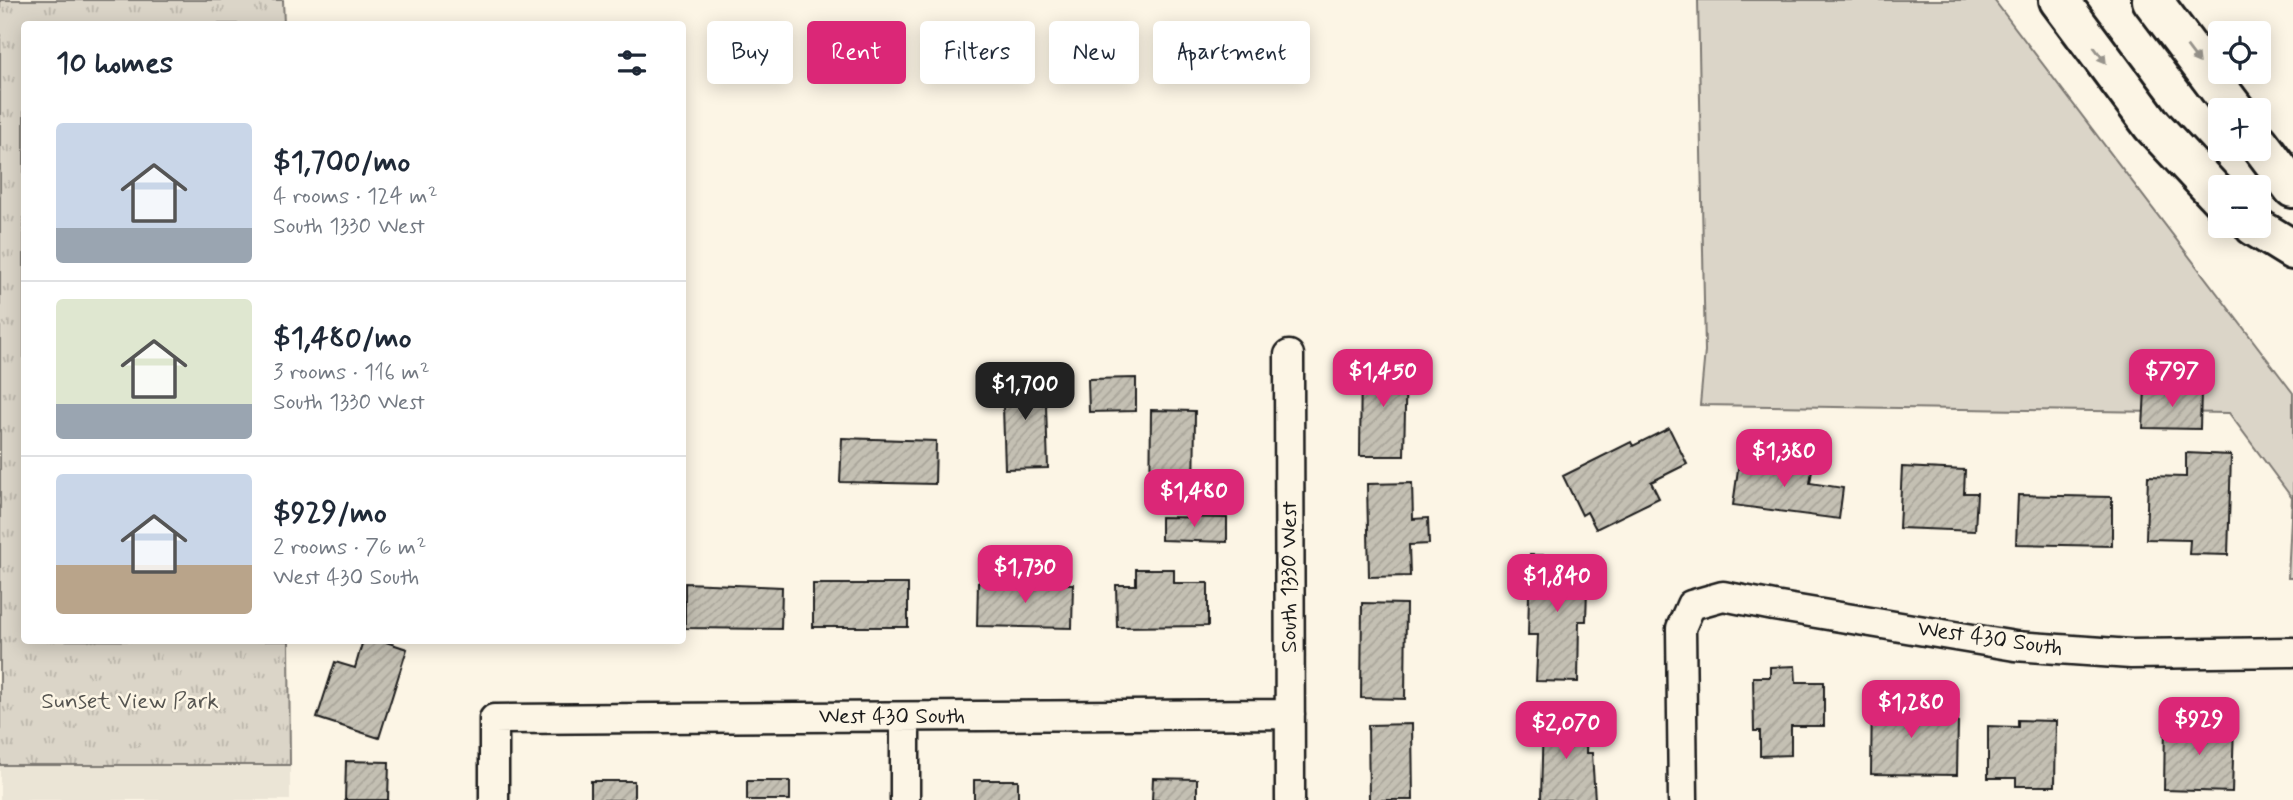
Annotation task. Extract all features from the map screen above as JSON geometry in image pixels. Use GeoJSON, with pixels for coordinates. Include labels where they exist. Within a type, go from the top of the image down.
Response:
{"type":"FeatureCollection","features":[{"type":"Feature","properties":{"kind":"highway"},"geometry":{"type":"LineString","coordinates":[[2059,0],[2152,125],[2208,185]]}},
{"type":"Feature","properties":{"kind":"highway"},"geometry":{"type":"LineString","coordinates":[[2152,0],[2226,98]]}},
{"type":"Feature","properties":{"kind":"highway"},"geometry":{"type":"LineString","coordinates":[[2271,159],[2293,188]]}},
{"type":"Feature","properties":{"kind":"highway"},"geometry":{"type":"LineString","coordinates":[[2271,236],[2293,250]]}},
{"type":"Feature","properties":{"kind":"street","name":"South 1330 West"},"geometry":{"type":"LineString","coordinates":[[1289,355],[1290,800]]}},
{"type":"Feature","properties":{"kind":"street","name":"West 430 South"},"geometry":{"type":"LineString","coordinates":[[1683,800],[1681,628],[1691,605],[1723,596],[1774,607],[2015,646],[2132,654],[2293,652]]}},
{"type":"Feature","properties":{"kind":"street","name":"West 430 South"},"geometry":{"type":"LineString","coordinates":[[494,800],[494,719],[1290,714]]}},
{"type":"Feature","properties":{"kind":"street"},"geometry":{"type":"LineString","coordinates":[[905,718],[905,800]]}},
{"type":"Feature","properties":{"kind":"shaded area"},"geometry":{"type":"Polygon","coordinates":[[[0,765],[290,765],[290,800],[0,800],[0,765]]]}},
{"type":"Feature","properties":{"kind":"green space","name":"Sunset View Park"},"geometry":{"type":"Polygon","coordinates":[[[0,0],[283,0],[284,21],[21,21],[21,644],[289,644],[290,765],[0,765],[0,0]]]}},
{"type":"Feature","properties":{"kind":"green space"},"geometry":{"type":"Polygon","coordinates":[[[1698,0],[1994,0],[2293,393],[2293,578],[2288,578],[2292,498],[2229,413],[1700,405],[1705,351],[1698,0]]]}},
{"type":"Feature","properties":{"kind":"building"},"geometry":{"type":"Polygon","coordinates":[[[1361,363],[1406,363],[1404,456],[1360,456],[1361,363]]]}},
{"type":"Feature","properties":{"kind":"building"},"geometry":{"type":"Polygon","coordinates":[[[1045,374],[1048,468],[1005,469],[1002,376],[1045,374]]]}},
{"type":"Feature","properties":{"kind":"building"},"geometry":{"type":"Polygon","coordinates":[[[1136,378],[1136,411],[1089,412],[1088,379],[1136,378]]]}},
{"type":"Feature","properties":{"kind":"building"},"geometry":{"type":"Polygon","coordinates":[[[2145,389],[2201,391],[2200,429],[2143,428],[2145,389]]]}},
{"type":"Feature","properties":{"kind":"building"},"geometry":{"type":"Polygon","coordinates":[[[1151,410],[1195,411],[1194,506],[1150,506],[1151,410]]]}},
{"type":"Feature","properties":{"kind":"building"},"geometry":{"type":"Polygon","coordinates":[[[1669,428],[1687,464],[1651,482],[1659,498],[1596,529],[1587,512],[1582,515],[1563,476],[1631,442],[1633,446],[1669,428]]]}},
{"type":"Feature","properties":{"kind":"building"},"geometry":{"type":"Polygon","coordinates":[[[842,438],[936,441],[935,484],[840,482],[842,438]]]}},
{"type":"Feature","properties":{"kind":"building"},"geometry":{"type":"Polygon","coordinates":[[[2186,453],[2231,455],[2228,555],[2189,554],[2190,540],[2146,539],[2148,476],[2186,477],[2186,453]]]}},
{"type":"Feature","properties":{"kind":"building"},"geometry":{"type":"Polygon","coordinates":[[[1740,455],[1781,460],[1780,466],[1812,470],[1810,483],[1843,488],[1839,519],[1733,505],[1740,455]]]}},
{"type":"Feature","properties":{"kind":"building"},"geometry":{"type":"Polygon","coordinates":[[[1902,467],[1965,470],[1964,493],[1977,493],[1975,531],[1899,528],[1902,467]]]}},
{"type":"Feature","properties":{"kind":"building"},"geometry":{"type":"Polygon","coordinates":[[[1412,483],[1413,519],[1428,518],[1429,544],[1409,545],[1410,576],[1369,577],[1367,484],[1412,483]]]}},
{"type":"Feature","properties":{"kind":"building"},"geometry":{"type":"Polygon","coordinates":[[[2018,495],[2112,497],[2112,546],[2016,544],[2018,495]]]}},
{"type":"Feature","properties":{"kind":"building"},"geometry":{"type":"Polygon","coordinates":[[[1161,517],[1227,518],[1227,542],[1161,540],[1161,517]]]}},
{"type":"Feature","properties":{"kind":"building"},"geometry":{"type":"Polygon","coordinates":[[[1530,555],[1588,556],[1586,621],[1579,621],[1578,682],[1536,681],[1538,635],[1528,635],[1530,555]]]}},
{"type":"Feature","properties":{"kind":"building"},"geometry":{"type":"Polygon","coordinates":[[[1136,569],[1174,569],[1174,583],[1208,583],[1208,626],[1117,627],[1116,585],[1136,585],[1136,569]]]}},
{"type":"Feature","properties":{"kind":"building"},"geometry":{"type":"Polygon","coordinates":[[[978,582],[1073,584],[1072,628],[977,626],[978,582]]]}},
{"type":"Feature","properties":{"kind":"building"},"geometry":{"type":"Polygon","coordinates":[[[686,583],[782,587],[781,629],[686,628],[686,583]]]}},
{"type":"Feature","properties":{"kind":"building"},"geometry":{"type":"Polygon","coordinates":[[[813,584],[908,584],[908,627],[813,627],[813,584]]]}},
{"type":"Feature","properties":{"kind":"building"},"geometry":{"type":"Polygon","coordinates":[[[1362,603],[1406,604],[1405,699],[1361,698],[1362,603]]]}},
{"type":"Feature","properties":{"kind":"building"},"geometry":{"type":"Polygon","coordinates":[[[362,644],[392,644],[407,649],[379,738],[317,718],[335,662],[355,668],[362,644]]]}},
{"type":"Feature","properties":{"kind":"building"},"geometry":{"type":"Polygon","coordinates":[[[1795,666],[1796,682],[1824,682],[1824,726],[1791,726],[1791,755],[1760,756],[1760,731],[1754,731],[1753,677],[1770,677],[1770,667],[1795,666]]]}},
{"type":"Feature","properties":{"kind":"building"},"geometry":{"type":"Polygon","coordinates":[[[1872,696],[1913,697],[1913,719],[1958,719],[1957,775],[1871,774],[1872,696]]]}},
{"type":"Feature","properties":{"kind":"building"},"geometry":{"type":"Polygon","coordinates":[[[1543,717],[1587,718],[1586,753],[1592,753],[1595,800],[1541,800],[1543,717]]]}},
{"type":"Feature","properties":{"kind":"building"},"geometry":{"type":"Polygon","coordinates":[[[2018,720],[2056,721],[2055,786],[2016,786],[2016,778],[1988,778],[1988,726],[2018,727],[2018,720]]]}},
{"type":"Feature","properties":{"kind":"building"},"geometry":{"type":"Polygon","coordinates":[[[2165,722],[2234,724],[2232,792],[2164,790],[2165,722]]]}},
{"type":"Feature","properties":{"kind":"building"},"geometry":{"type":"Polygon","coordinates":[[[1412,724],[1413,800],[1369,800],[1368,725],[1412,724]]]}},
{"type":"Feature","properties":{"kind":"building"},"geometry":{"type":"Polygon","coordinates":[[[346,761],[389,762],[388,800],[345,800],[346,761]]]}},
{"type":"Feature","properties":{"kind":"building"},"geometry":{"type":"Polygon","coordinates":[[[1153,778],[1197,779],[1197,800],[1152,800],[1153,778]]]}},
{"type":"Feature","properties":{"kind":"building"},"geometry":{"type":"Polygon","coordinates":[[[974,780],[1018,780],[1018,800],[974,800],[974,780]]]}},
{"type":"Feature","properties":{"kind":"building"},"geometry":{"type":"Polygon","coordinates":[[[591,781],[634,781],[634,800],[591,800],[591,781]]]}},
{"type":"Feature","properties":{"kind":"building"},"geometry":{"type":"Polygon","coordinates":[[[747,781],[790,781],[790,800],[747,800],[747,781]]]}}]}
